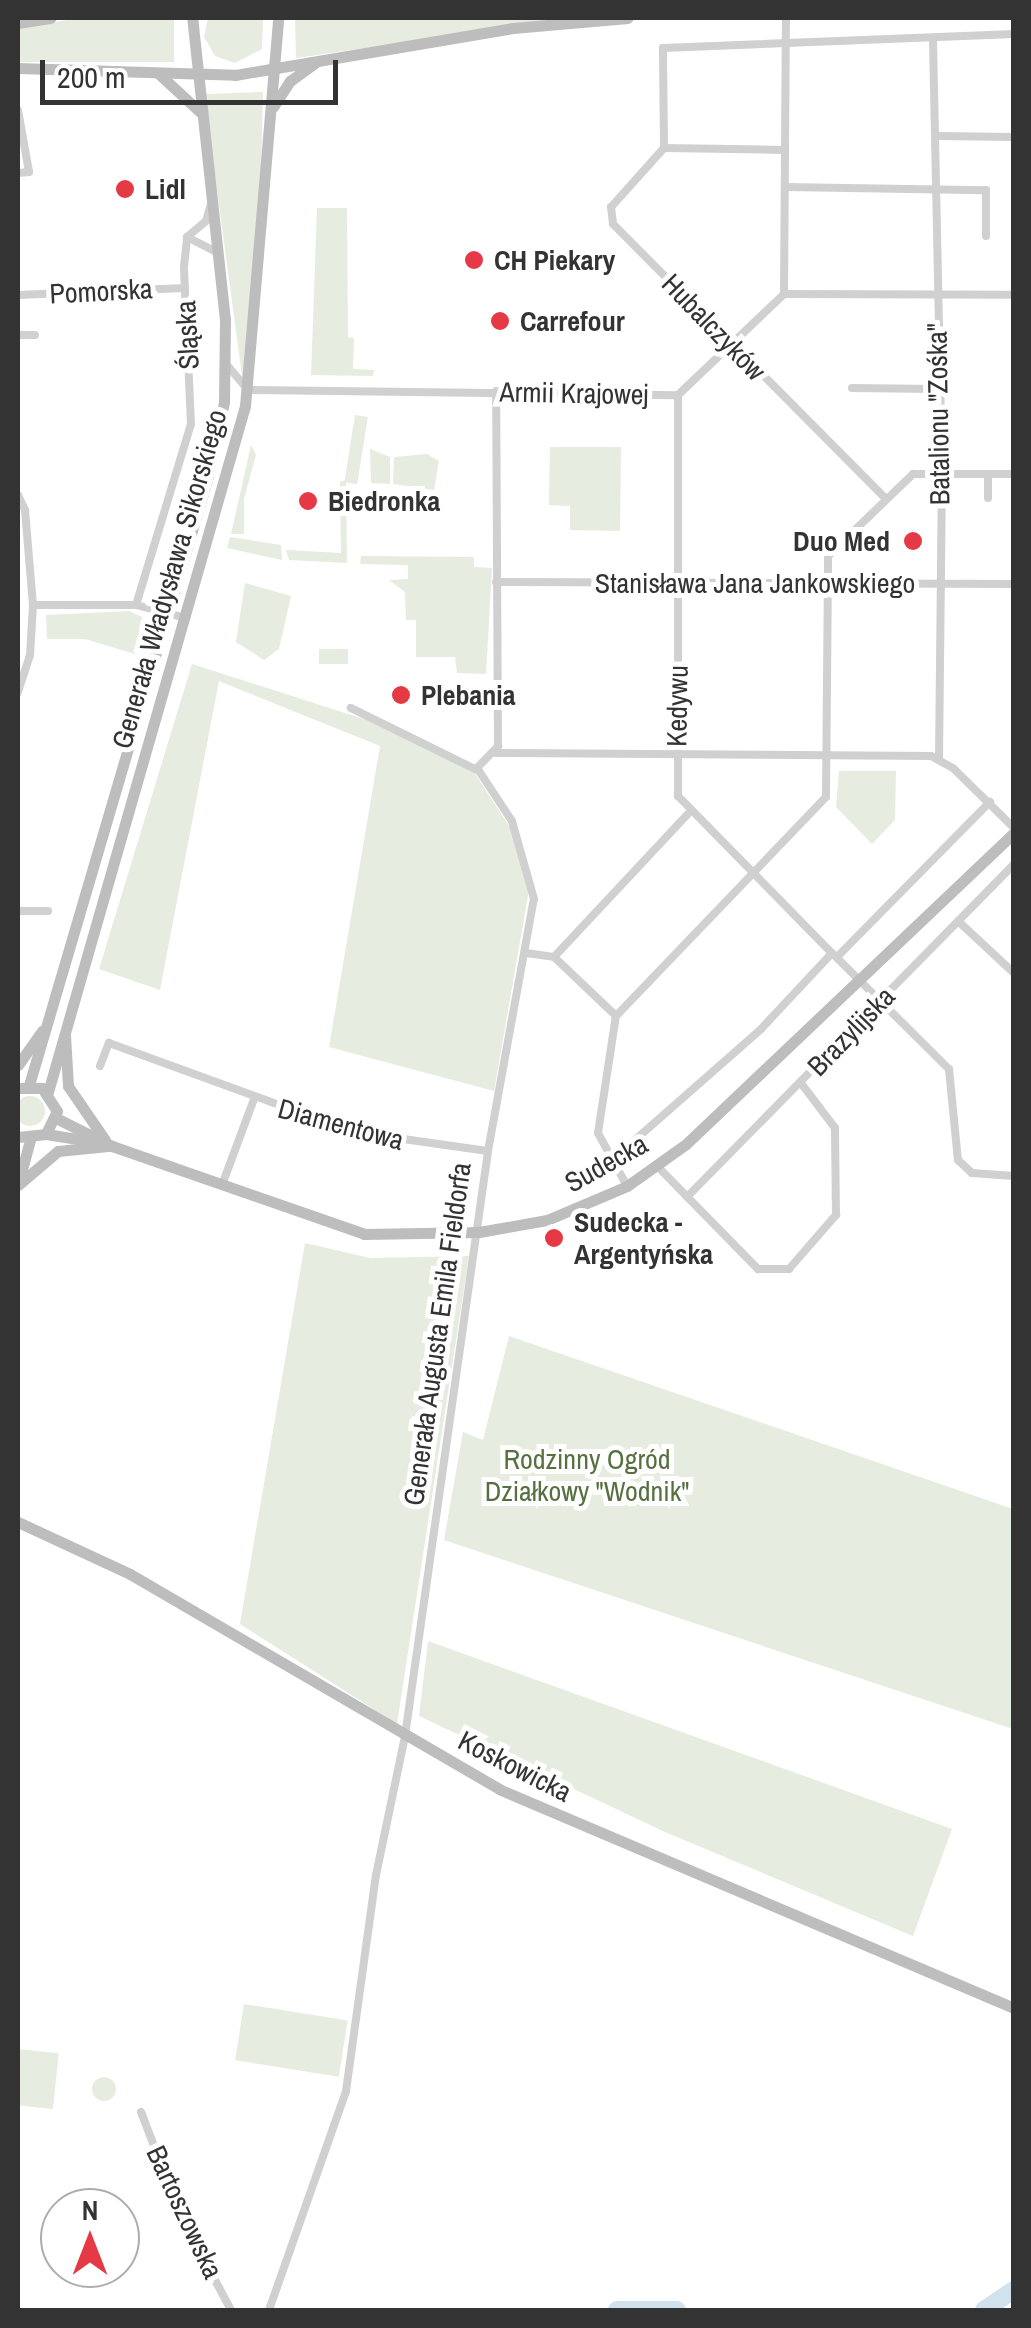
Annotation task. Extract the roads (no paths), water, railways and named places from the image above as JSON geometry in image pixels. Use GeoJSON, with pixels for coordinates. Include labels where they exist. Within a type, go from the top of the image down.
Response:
{"type":"FeatureCollection","features":[{"type":"Feature","properties":{"kind":"street"},"geometry":{"type":"LineString","coordinates":[[18,23],[51,18]]}},
{"type":"Feature","properties":{"kind":"street","name":"Generała Władysława Sikorskiego"},"geometry":{"type":"LineString","coordinates":[[23,1086],[47,1023],[214,457],[226,364],[192,18]]}},
{"type":"Feature","properties":{"kind":"street","name":"Generała Władysława Sikorskiego"},"geometry":{"type":"LineString","coordinates":[[48,1092],[248,390],[278,18]]}},
{"type":"Feature","properties":{"kind":"street"},"geometry":{"type":"LineString","coordinates":[[18,68],[196,74],[276,68],[512,28],[628,18]]}},
{"type":"Feature","properties":{"kind":"street"},"geometry":{"type":"LineString","coordinates":[[786,18],[784,294],[1014,295]]}},
{"type":"Feature","properties":{"kind":"street"},"geometry":{"type":"LineString","coordinates":[[786,150],[664,148],[663,48],[1014,34]]}},
{"type":"Feature","properties":{"kind":"street","name":"Batalionu \"Zośka\""},"geometry":{"type":"LineString","coordinates":[[933,40],[938,190],[935,389],[942,473],[938,758]]}},
{"type":"Feature","properties":{"kind":"street"},"geometry":{"type":"LineString","coordinates":[[272,108],[291,80],[319,60]]}},
{"type":"Feature","properties":{"kind":"street"},"geometry":{"type":"LineString","coordinates":[[155,72],[183,90],[201,113]]}},
{"type":"Feature","properties":{"kind":"street"},"geometry":{"type":"LineString","coordinates":[[18,110],[29,172],[18,173]]}},
{"type":"Feature","properties":{"kind":"street"},"geometry":{"type":"LineString","coordinates":[[936,136],[1014,137]]}},
{"type":"Feature","properties":{"kind":"street","name":"Hubalczyków"},"geometry":{"type":"LineString","coordinates":[[664,148],[610,207],[613,224],[885,498]]}},
{"type":"Feature","properties":{"kind":"street"},"geometry":{"type":"LineString","coordinates":[[785,188],[986,190],[986,236]]}},
{"type":"Feature","properties":{"kind":"street","name":"Śląska"},"geometry":{"type":"LineString","coordinates":[[136,605],[191,424],[185,288],[187,237],[206,221],[210,196]]}},
{"type":"Feature","properties":{"kind":"street"},"geometry":{"type":"LineString","coordinates":[[187,237],[217,252]]}},
{"type":"Feature","properties":{"kind":"street","name":"Pomorska"},"geometry":{"type":"LineString","coordinates":[[18,295],[185,288]]}},
{"type":"Feature","properties":{"kind":"street","name":"Armii Krajowej"},"geometry":{"type":"LineString","coordinates":[[248,390],[678,395],[784,294]]}},
{"type":"Feature","properties":{"kind":"street"},"geometry":{"type":"LineString","coordinates":[[18,335],[35,335]]}},
{"type":"Feature","properties":{"kind":"street"},"geometry":{"type":"LineString","coordinates":[[226,364],[248,390]]}},
{"type":"Feature","properties":{"kind":"street"},"geometry":{"type":"LineString","coordinates":[[852,388],[935,389]]}},
{"type":"Feature","properties":{"kind":"street"},"geometry":{"type":"LineString","coordinates":[[496,391],[496,753]]}},
{"type":"Feature","properties":{"kind":"street","name":"Kedywu"},"geometry":{"type":"LineString","coordinates":[[678,395],[676,789],[688,814]]}},
{"type":"Feature","properties":{"kind":"street"},"geometry":{"type":"LineString","coordinates":[[628,1186],[598,1133],[616,1016],[824,805],[831,552],[912,474],[1014,474]]}},
{"type":"Feature","properties":{"kind":"street"},"geometry":{"type":"LineString","coordinates":[[988,474],[988,498]]}},
{"type":"Feature","properties":{"kind":"street"},"geometry":{"type":"LineString","coordinates":[[18,495],[25,510],[33,605],[30,654],[18,693]]}},
{"type":"Feature","properties":{"kind":"street","name":"Stanisława Jana Jankowskiego"},"geometry":{"type":"LineString","coordinates":[[496,582],[1014,584]]}},
{"type":"Feature","properties":{"kind":"street"},"geometry":{"type":"LineString","coordinates":[[33,605],[136,605],[186,618]]}},
{"type":"Feature","properties":{"kind":"street","name":"Generała Augusta Emila Fieldorfa"},"geometry":{"type":"LineString","coordinates":[[269,2310],[346,2091],[369,1920],[405,1736],[488,1151],[534,899],[530,870],[512,822],[476,769],[351,708]]}},
{"type":"Feature","properties":{"kind":"street"},"geometry":{"type":"LineString","coordinates":[[476,769],[496,753],[938,758],[990,802],[1014,830]]}},
{"type":"Feature","properties":{"kind":"street"},"geometry":{"type":"LineString","coordinates":[[611,1161],[762,1029],[990,802]]}},
{"type":"Feature","properties":{"kind":"street"},"geometry":{"type":"LineString","coordinates":[[554,957],[688,814],[949,1069],[958,1160],[972,1173],[1014,1176]]}},
{"type":"Feature","properties":{"kind":"street","name":"Sudecka"},"geometry":{"type":"LineString","coordinates":[[56,1118],[112,1146],[364,1234],[479,1232],[547,1220],[628,1186],[658,1166],[1014,830]]}},
{"type":"Feature","properties":{"kind":"street","name":"Brazylijska"},"geometry":{"type":"LineString","coordinates":[[687,1197],[1014,864]]}},
{"type":"Feature","properties":{"kind":"street"},"geometry":{"type":"LineString","coordinates":[[18,910],[48,911]]}},
{"type":"Feature","properties":{"kind":"street"},"geometry":{"type":"LineString","coordinates":[[958,921],[1014,974]]}},
{"type":"Feature","properties":{"kind":"street"},"geometry":{"type":"LineString","coordinates":[[526,952],[554,957],[616,1016]]}},
{"type":"Feature","properties":{"kind":"street"},"geometry":{"type":"LineString","coordinates":[[18,1064],[47,1023]]}},
{"type":"Feature","properties":{"kind":"street"},"geometry":{"type":"LineString","coordinates":[[65,1028],[68,1086],[112,1146]]}},
{"type":"Feature","properties":{"kind":"street","name":"Diamentowa"},"geometry":{"type":"LineString","coordinates":[[100,1066],[109,1043],[254,1099],[388,1141],[488,1151]]}},
{"type":"Feature","properties":{"kind":"street"},"geometry":{"type":"LineString","coordinates":[[658,1166],[770,1273],[789,1269],[824,1234],[836,1215],[835,1128],[801,1083]]}},
{"type":"Feature","properties":{"kind":"street"},"geometry":{"type":"LineString","coordinates":[[18,1185],[24,1138],[46,1134],[56,1118],[48,1092],[23,1086]]}},
{"type":"Feature","properties":{"kind":"street","name":"Diamentowa"},"geometry":{"type":"LineString","coordinates":[[222,1185],[254,1099]]}},
{"type":"Feature","properties":{"kind":"street","name":"Sudecka"},"geometry":{"type":"LineString","coordinates":[[46,1134],[112,1146]]}},
{"type":"Feature","properties":{"kind":"street"},"geometry":{"type":"LineString","coordinates":[[18,1185],[58,1151],[112,1146]]}},
{"type":"Feature","properties":{"kind":"street","name":"Koskowicka"},"geometry":{"type":"LineString","coordinates":[[18,1522],[130,1574],[405,1736],[601,1836],[1014,2008]]}},
{"type":"Feature","properties":{"kind":"street","name":"Bartoszowska"},"geometry":{"type":"LineString","coordinates":[[141,2112],[181,2216],[231,2310]]}},
{"type":"Feature","properties":{"kind":"waterway"},"geometry":{"type":"LineString","coordinates":[[984,2310],[1014,2290]]}},
{"type":"Feature","properties":{"kind":"waterway"},"geometry":{"type":"LineString","coordinates":[[617,2310],[677,2310]]}},
{"type":"Feature","properties":{"kind":"place","name":"Lidl"},"geometry":{"type":"Point","coordinates":[125,189]}},
{"type":"Feature","properties":{"kind":"place","name":"CH Piekary"},"geometry":{"type":"Point","coordinates":[474,260]}},
{"type":"Feature","properties":{"kind":"place","name":"Carrefour"},"geometry":{"type":"Point","coordinates":[500,321]}},
{"type":"Feature","properties":{"kind":"place","name":"Biedronka"},"geometry":{"type":"Point","coordinates":[308,501]}},
{"type":"Feature","properties":{"kind":"place","name":"Duo Med"},"geometry":{"type":"Point","coordinates":[913,541]}},
{"type":"Feature","properties":{"kind":"place","name":"Plebania"},"geometry":{"type":"Point","coordinates":[401,695]}},
{"type":"Feature","properties":{"kind":"place","name":"Sudecka - Argentyńska"},"geometry":{"type":"Point","coordinates":[554,1238]}},
{"type":"Feature","properties":{"kind":"park label","name":"Rodzinny Ogród Działkowy \"Wodnik\""},"geometry":{"type":"Point","coordinates":[587,1475]}}]}
